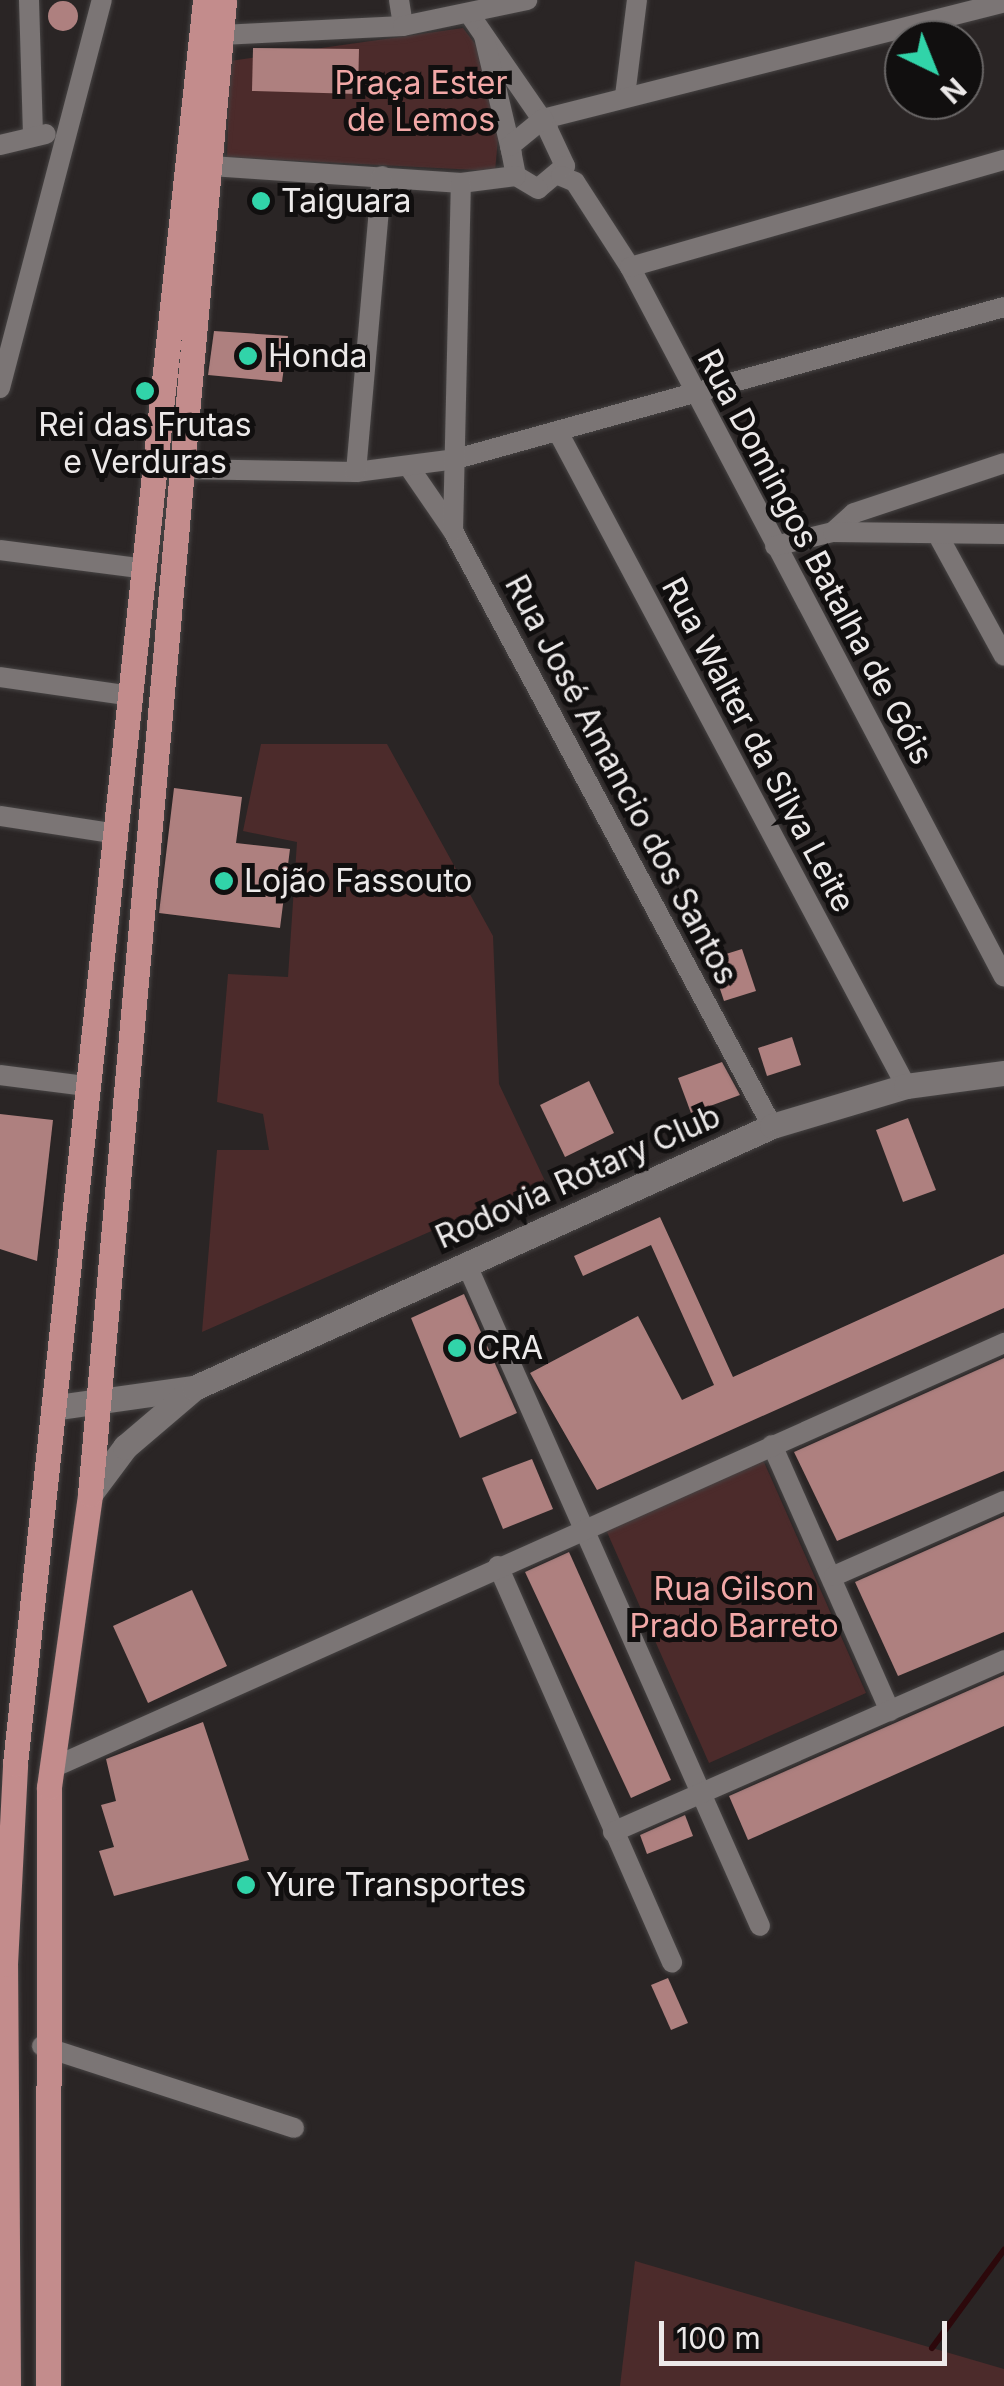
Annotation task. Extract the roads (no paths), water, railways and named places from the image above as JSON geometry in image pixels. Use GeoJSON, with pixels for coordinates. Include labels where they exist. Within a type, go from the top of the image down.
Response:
{"type":"FeatureCollection","features":[{"type":"Feature","properties":{"kind":"main road"},"geometry":{"type":"LineString","coordinates":[[8,2386],[5,1964],[18,1745],[58,1408],[86,1086],[147,569],[205,0]]}},
{"type":"Feature","properties":{"kind":"main road"},"geometry":{"type":"LineString","coordinates":[[48,2386],[42,2046],[54,1757],[90,1494],[128,1023],[224,0]]}},
{"type":"Feature","properties":{"kind":"main road"},"geometry":{"type":"LineString","coordinates":[[93,1024],[128,1023]]}},
{"type":"Feature","properties":{"kind":"main road","name":"Rodovia Rotary Club"},"geometry":{"type":"LineString","coordinates":[[194,1388],[772,1126],[906,1086],[1004,1073]]}},
{"type":"Feature","properties":{"kind":"main road"},"geometry":{"type":"LineString","coordinates":[[58,1408],[194,1388]]}},
{"type":"Feature","properties":{"kind":"main road"},"geometry":{"type":"LineString","coordinates":[[90,1494],[125,1446],[194,1388]]}},
{"type":"Feature","properties":{"kind":"main road"},"geometry":{"type":"LineString","coordinates":[[18,1745],[54,1757]]}},
{"type":"Feature","properties":{"kind":"street"},"geometry":{"type":"LineString","coordinates":[[29,0],[33,134]]}},
{"type":"Feature","properties":{"kind":"street"},"geometry":{"type":"LineString","coordinates":[[0,388],[62,134],[102,0]]}},
{"type":"Feature","properties":{"kind":"street"},"geometry":{"type":"LineString","coordinates":[[399,0],[403,26]]}},
{"type":"Feature","properties":{"kind":"street"},"geometry":{"type":"LineString","coordinates":[[221,35],[476,22],[528,0]]}},
{"type":"Feature","properties":{"kind":"street"},"geometry":{"type":"LineString","coordinates":[[626,96],[637,0]]}},
{"type":"Feature","properties":{"kind":"street"},"geometry":{"type":"LineString","coordinates":[[210,166],[461,182],[513,160],[544,119],[1004,2]]}},
{"type":"Feature","properties":{"kind":"street"},"geometry":{"type":"LineString","coordinates":[[476,22],[565,155],[561,176],[538,189],[513,160],[476,22]]}},
{"type":"Feature","properties":{"kind":"street"},"geometry":{"type":"LineString","coordinates":[[0,145],[33,134],[62,134]]}},
{"type":"Feature","properties":{"kind":"street"},"geometry":{"type":"LineString","coordinates":[[630,267],[1004,160]]}},
{"type":"Feature","properties":{"kind":"street"},"geometry":{"type":"LineString","coordinates":[[356,472],[382,176]]}},
{"type":"Feature","properties":{"kind":"street","name":"Rua Domingos Batalha de Góis"},"geometry":{"type":"LineString","coordinates":[[561,176],[575,182],[630,267],[1004,977]]}},
{"type":"Feature","properties":{"kind":"street"},"geometry":{"type":"LineString","coordinates":[[453,531],[461,182]]}},
{"type":"Feature","properties":{"kind":"street"},"geometry":{"type":"LineString","coordinates":[[180,469],[356,472],[456,458],[1004,307]]}},
{"type":"Feature","properties":{"kind":"street","name":"Rua Walter da Silva Leite"},"geometry":{"type":"LineString","coordinates":[[558,432],[906,1086]]}},
{"type":"Feature","properties":{"kind":"street"},"geometry":{"type":"LineString","coordinates":[[833,532],[854,513],[1004,462]]}},
{"type":"Feature","properties":{"kind":"street","name":"Rua José Amancio dos Santos"},"geometry":{"type":"LineString","coordinates":[[409,467],[453,531],[772,1126]]}},
{"type":"Feature","properties":{"kind":"street"},"geometry":{"type":"LineString","coordinates":[[775,546],[833,532],[940,539],[1004,534]]}},
{"type":"Feature","properties":{"kind":"street"},"geometry":{"type":"LineString","coordinates":[[940,539],[1004,656]]}},
{"type":"Feature","properties":{"kind":"street"},"geometry":{"type":"LineString","coordinates":[[0,550],[147,569]]}},
{"type":"Feature","properties":{"kind":"street"},"geometry":{"type":"LineString","coordinates":[[0,676],[132,696]]}},
{"type":"Feature","properties":{"kind":"street"},"geometry":{"type":"LineString","coordinates":[[0,816],[117,834]]}},
{"type":"Feature","properties":{"kind":"street"},"geometry":{"type":"LineString","coordinates":[[0,1075],[86,1086]]}},
{"type":"Feature","properties":{"kind":"street"},"geometry":{"type":"LineString","coordinates":[[466,1263],[760,1926]]}},
{"type":"Feature","properties":{"kind":"street"},"geometry":{"type":"LineString","coordinates":[[54,1757],[280,1673],[498,1566],[1004,1342]]}},
{"type":"Feature","properties":{"kind":"street"},"geometry":{"type":"LineString","coordinates":[[772,1444],[834,1576],[890,1710]]}},
{"type":"Feature","properties":{"kind":"street"},"geometry":{"type":"LineString","coordinates":[[834,1576],[1004,1500]]}},
{"type":"Feature","properties":{"kind":"street"},"geometry":{"type":"LineString","coordinates":[[498,1566],[672,1963]]}},
{"type":"Feature","properties":{"kind":"street"},"geometry":{"type":"LineString","coordinates":[[613,1832],[1004,1660]]}},
{"type":"Feature","properties":{"kind":"street"},"geometry":{"type":"LineString","coordinates":[[42,2046],[294,2128]]}},
{"type":"Feature","properties":{"kind":"waterway"},"geometry":{"type":"LineString","coordinates":[[932,2348],[1004,2250]]}},
{"type":"Feature","properties":{"kind":"place","name":"Taiguara"},"geometry":{"type":"Point","coordinates":[261,201]}},
{"type":"Feature","properties":{"kind":"place","name":"Honda"},"geometry":{"type":"Point","coordinates":[248,356]}},
{"type":"Feature","properties":{"kind":"place","name":"Rei das Frutas e Verduras"},"geometry":{"type":"Point","coordinates":[145,391]}},
{"type":"Feature","properties":{"kind":"place","name":"Lojão Fassouto"},"geometry":{"type":"Point","coordinates":[224,881]}},
{"type":"Feature","properties":{"kind":"place","name":"CRA"},"geometry":{"type":"Point","coordinates":[457,1348]}},
{"type":"Feature","properties":{"kind":"place","name":"Yure Transportes"},"geometry":{"type":"Point","coordinates":[246,1885]}},
{"type":"Feature","properties":{"kind":"park label","name":"Praça Ester de Lemos"},"geometry":{"type":"Point","coordinates":[421,102]}},
{"type":"Feature","properties":{"kind":"park label","name":"Rua Gilson Prado Barreto"},"geometry":{"type":"Point","coordinates":[734,1608]}}]}
